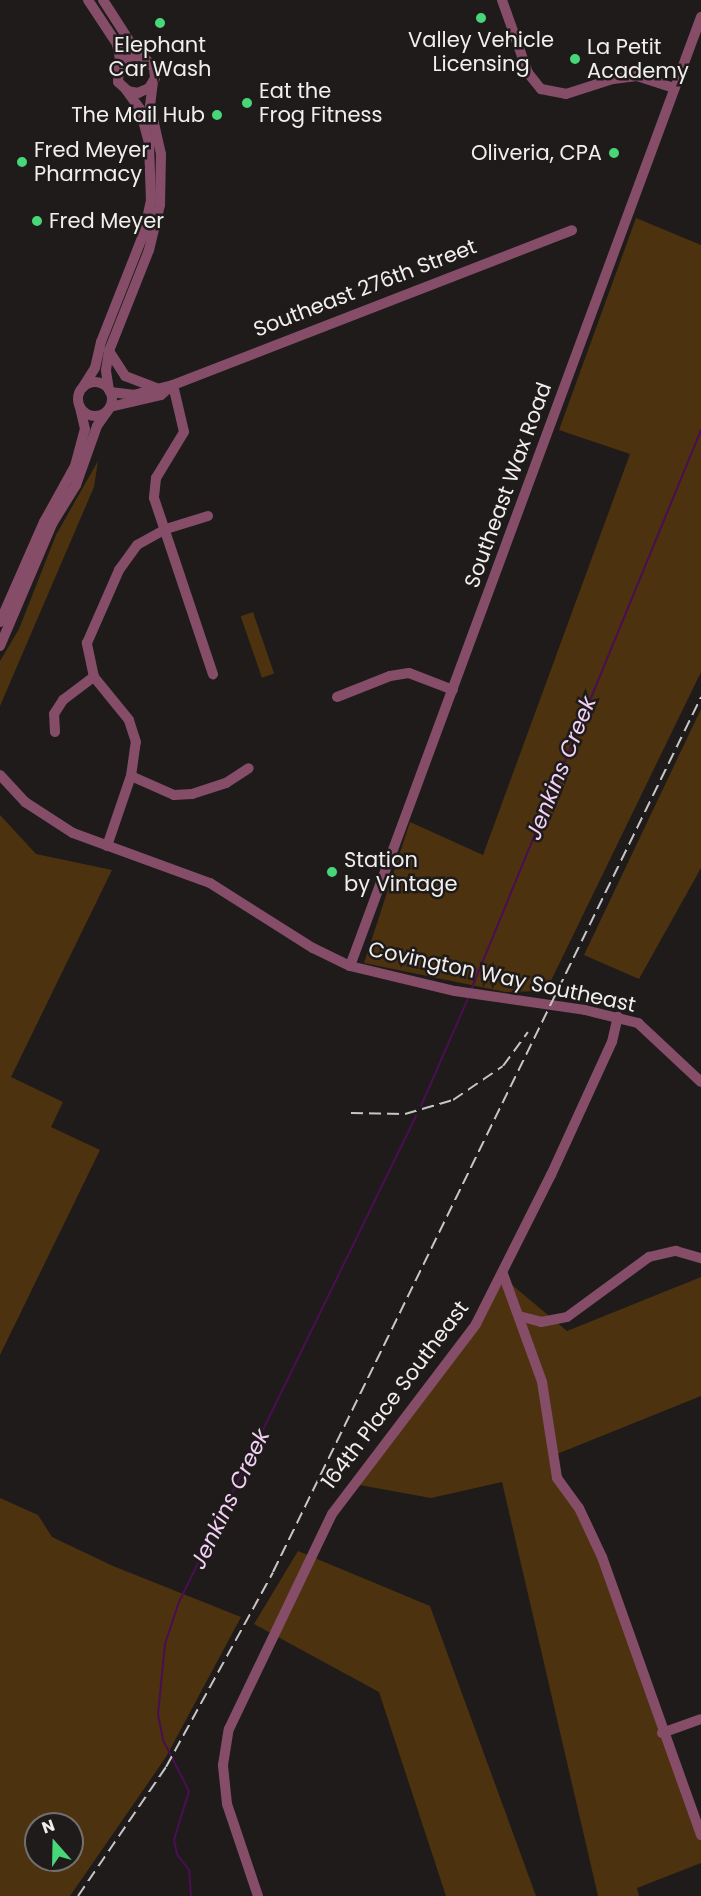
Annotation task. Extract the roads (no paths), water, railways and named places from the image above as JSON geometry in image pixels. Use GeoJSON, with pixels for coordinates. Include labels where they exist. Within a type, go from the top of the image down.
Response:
{"type":"FeatureCollection","features":[{"type":"Feature","properties":{"kind":"street"},"geometry":{"type":"LineString","coordinates":[[0,622],[44,522],[75,466],[85,429],[78,397],[94,368],[101,342],[144,233],[151,201],[149,143],[140,109],[117,77],[121,64],[117,44],[88,0]]}},
{"type":"Feature","properties":{"kind":"street"},"geometry":{"type":"LineString","coordinates":[[0,646],[52,524],[86,465],[97,426],[110,408],[106,370],[109,351],[148,250],[160,205],[161,154],[150,106],[154,68],[143,57],[103,0]]}},
{"type":"Feature","properties":{"kind":"street"},"geometry":{"type":"LineString","coordinates":[[502,0],[528,73],[541,89],[566,94],[613,79],[637,76],[674,88]]}},
{"type":"Feature","properties":{"kind":"street","name":"Southeast Wax Road"},"geometry":{"type":"LineString","coordinates":[[350,966],[701,17]]}},
{"type":"Feature","properties":{"kind":"street"},"geometry":{"type":"LineString","coordinates":[[121,64],[131,56],[143,57]]}},
{"type":"Feature","properties":{"kind":"street"},"geometry":{"type":"LineString","coordinates":[[126,90],[138,93],[153,83]]}},
{"type":"Feature","properties":{"kind":"street","name":"Southeast 276th Street"},"geometry":{"type":"LineString","coordinates":[[110,391],[133,395],[173,385],[572,230]]}},
{"type":"Feature","properties":{"kind":"street"},"geometry":{"type":"LineString","coordinates":[[109,351],[125,376],[157,388]]}},
{"type":"Feature","properties":{"kind":"street"},"geometry":{"type":"LineString","coordinates":[[83,387],[97,383],[110,391]]}},
{"type":"Feature","properties":{"kind":"street"},"geometry":{"type":"LineString","coordinates":[[173,385],[184,432],[156,478],[154,498],[213,674]]}},
{"type":"Feature","properties":{"kind":"street","name":"Southeast 276th Street"},"geometry":{"type":"LineString","coordinates":[[110,408],[161,395],[173,385]]}},
{"type":"Feature","properties":{"kind":"street"},"geometry":{"type":"LineString","coordinates":[[80,408],[92,416],[110,408]]}},
{"type":"Feature","properties":{"kind":"street"},"geometry":{"type":"LineString","coordinates":[[107,846],[131,776],[135,755],[134,732],[94,677],[87,644],[100,609],[136,544],[166,529],[208,516]]}},
{"type":"Feature","properties":{"kind":"street"},"geometry":{"type":"LineString","coordinates":[[337,697],[390,676],[409,673],[453,690]]}},
{"type":"Feature","properties":{"kind":"street"},"geometry":{"type":"LineString","coordinates":[[55,732],[54,714],[63,700],[94,677]]}},
{"type":"Feature","properties":{"kind":"street"},"geometry":{"type":"LineString","coordinates":[[131,776],[174,795],[192,794],[226,783],[249,768]]}},
{"type":"Feature","properties":{"kind":"street","name":"Covington Way Southeast"},"geometry":{"type":"LineString","coordinates":[[0,775],[25,802],[73,833],[210,883],[313,948],[350,966],[455,991],[618,1017],[648,1030],[685,1071],[701,1082]]}},
{"type":"Feature","properties":{"kind":"street","name":"164th Place Southeast"},"geometry":{"type":"LineString","coordinates":[[258,1896],[227,1804],[223,1765],[229,1729],[332,1514],[476,1324],[503,1274],[612,1042],[618,1017]]}},
{"type":"Feature","properties":{"kind":"street"},"geometry":{"type":"LineString","coordinates":[[519,1316],[541,1322],[567,1317],[655,1255],[676,1251],[701,1258]]}},
{"type":"Feature","properties":{"kind":"street"},"geometry":{"type":"LineString","coordinates":[[503,1274],[542,1382],[557,1478],[579,1508],[602,1557],[635,1642],[662,1733],[701,1835]]}},
{"type":"Feature","properties":{"kind":"street"},"geometry":{"type":"LineString","coordinates":[[662,1733],[701,1719]]}},
{"type":"Feature","properties":{"kind":"waterway","name":"Jenkins Creek"},"geometry":{"type":"LineString","coordinates":[[471,990],[701,430]]}},
{"type":"Feature","properties":{"kind":"waterway","name":"Jenkins Creek"},"geometry":{"type":"LineString","coordinates":[[421,1106],[469,996]]}},
{"type":"Feature","properties":{"kind":"waterway","name":"Jenkins Creek"},"geometry":{"type":"LineString","coordinates":[[191,1896],[189,1870],[177,1854],[174,1840],[189,1791],[163,1740],[158,1714],[165,1644],[179,1602],[416,1116]]}},
{"type":"Feature","properties":{"kind":"railway"},"geometry":{"type":"LineString","coordinates":[[78,1896],[166,1767],[273,1572],[701,697]]}},
{"type":"Feature","properties":{"kind":"railway"},"geometry":{"type":"LineString","coordinates":[[351,1113],[405,1114],[453,1100],[503,1066],[528,1032]]}},
{"type":"Feature","properties":{"kind":"place","name":"Valley Vehicle Licensing"},"geometry":{"type":"Point","coordinates":[481,18]}},
{"type":"Feature","properties":{"kind":"place","name":"Elephant Car Wash"},"geometry":{"type":"Point","coordinates":[160,23]}},
{"type":"Feature","properties":{"kind":"place","name":"La Petit Academy"},"geometry":{"type":"Point","coordinates":[575,59]}},
{"type":"Feature","properties":{"kind":"place","name":"Eat the Frog Fitness"},"geometry":{"type":"Point","coordinates":[247,103]}},
{"type":"Feature","properties":{"kind":"place","name":"The Mail Hub"},"geometry":{"type":"Point","coordinates":[217,115]}},
{"type":"Feature","properties":{"kind":"place","name":"Oliveria, CPA"},"geometry":{"type":"Point","coordinates":[614,153]}},
{"type":"Feature","properties":{"kind":"place","name":"Fred Meyer Pharmacy"},"geometry":{"type":"Point","coordinates":[22,162]}},
{"type":"Feature","properties":{"kind":"place","name":"Fred Meyer"},"geometry":{"type":"Point","coordinates":[37,221]}},
{"type":"Feature","properties":{"kind":"place","name":"Station by Vintage"},"geometry":{"type":"Point","coordinates":[332,872]}}]}
